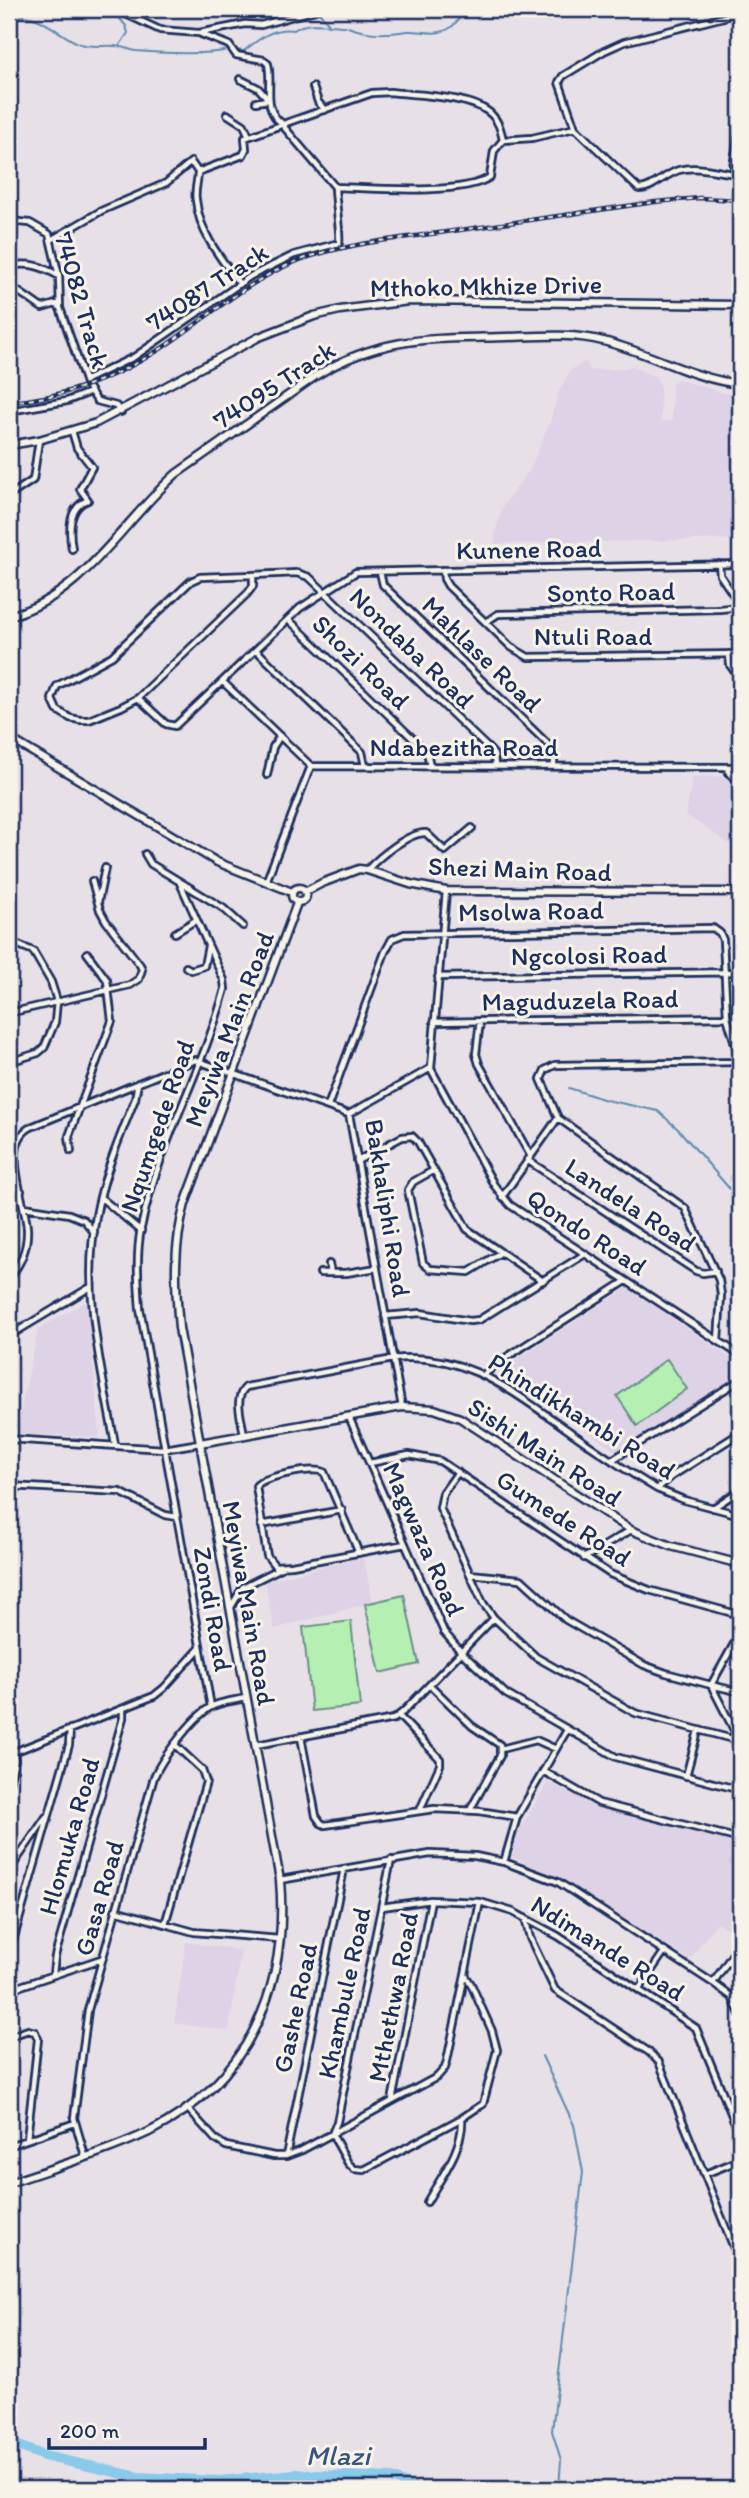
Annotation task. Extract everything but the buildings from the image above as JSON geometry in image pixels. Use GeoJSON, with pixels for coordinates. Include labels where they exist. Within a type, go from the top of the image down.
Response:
{"type":"FeatureCollection","features":[{"type":"Feature","properties":{"kind":"street"},"geometry":{"type":"LineString","coordinates":[[116,9],[160,30],[199,33],[245,24],[261,25],[319,9]]}},
{"type":"Feature","properties":{"kind":"street"},"geometry":{"type":"LineString","coordinates":[[735,174],[690,168],[671,174],[647,188],[639,188],[575,128],[559,82],[564,76],[604,51],[637,37],[673,31],[740,13]]}},
{"type":"Feature","properties":{"kind":"street"},"geometry":{"type":"LineString","coordinates":[[199,33],[229,45],[236,55],[266,61],[269,70],[268,100]]}},
{"type":"Feature","properties":{"kind":"street"},"geometry":{"type":"LineString","coordinates":[[240,79],[258,88],[268,100],[278,120],[335,187],[436,189],[483,182],[492,174],[494,151],[503,140],[532,138],[575,128]]}},
{"type":"Feature","properties":{"kind":"street"},"geometry":{"type":"LineString","coordinates":[[313,87],[318,102],[325,110]]}},
{"type":"Feature","properties":{"kind":"street"},"geometry":{"type":"LineString","coordinates":[[198,172],[243,155],[246,149],[245,138],[249,136],[379,92],[480,106],[493,116],[503,140]]}},
{"type":"Feature","properties":{"kind":"street"},"geometry":{"type":"LineString","coordinates":[[256,102],[268,100]]}},
{"type":"Feature","properties":{"kind":"street"},"geometry":{"type":"LineString","coordinates":[[227,114],[244,125],[249,136]]}},
{"type":"Feature","properties":{"kind":"street"},"geometry":{"type":"LineString","coordinates":[[740,131],[735,151],[735,174],[740,196]]}},
{"type":"Feature","properties":{"kind":"street"},"geometry":{"type":"LineString","coordinates":[[51,240],[71,227],[166,183],[191,162],[198,172],[195,195],[201,221],[213,248],[239,283]]}},
{"type":"Feature","properties":{"kind":"street","name":"74087 Track"},"geometry":{"type":"LineString","coordinates":[[86,380],[134,357],[239,283],[293,255],[339,243],[341,239],[336,217],[335,187]]}},
{"type":"Feature","properties":{"kind":"street","name":"74082 Track"},"geometry":{"type":"LineString","coordinates":[[9,221],[36,225],[45,230],[51,240],[59,275],[60,308],[90,392],[97,401],[116,406],[121,412]]}},
{"type":"Feature","properties":{"kind":"street"},"geometry":{"type":"LineString","coordinates":[[9,266],[32,264],[59,275]]}},
{"type":"Feature","properties":{"kind":"street"},"geometry":{"type":"LineString","coordinates":[[9,287],[42,308],[56,304],[60,308]]}},
{"type":"Feature","properties":{"kind":"street","name":"Mthoko Mkhize Drive"},"geometry":{"type":"LineString","coordinates":[[9,445],[72,432],[121,412],[260,337],[314,316],[363,306],[409,301],[740,305]]}},
{"type":"Feature","properties":{"kind":"street","name":"74095 Track"},"geometry":{"type":"LineString","coordinates":[[9,616],[42,603],[64,590],[89,568],[158,490],[176,474],[317,375],[373,348],[396,342],[441,338],[585,338],[604,341],[670,365],[740,384]]}},
{"type":"Feature","properties":{"kind":"street"},"geometry":{"type":"LineString","coordinates":[[9,411],[67,401],[90,392]]}},
{"type":"Feature","properties":{"kind":"street"},"geometry":{"type":"LineString","coordinates":[[72,432],[77,448],[92,467],[80,489],[88,500],[76,508],[69,529],[72,549]]}},
{"type":"Feature","properties":{"kind":"street"},"geometry":{"type":"LineString","coordinates":[[9,496],[33,480],[39,440]]}},
{"type":"Feature","properties":{"kind":"street"},"geometry":{"type":"LineString","coordinates":[[719,564],[720,575],[740,603]]}},
{"type":"Feature","properties":{"kind":"street","name":"Kunene Road"},"geometry":{"type":"LineString","coordinates":[[138,698],[172,727],[306,603],[356,572],[740,564]]}},
{"type":"Feature","properties":{"kind":"street","name":"Ntuli Road"},"geometry":{"type":"LineString","coordinates":[[443,570],[447,586],[519,654],[528,657],[740,654]]}},
{"type":"Feature","properties":{"kind":"street","name":"Mahlase Road"},"geometry":{"type":"LineString","coordinates":[[380,572],[383,585],[552,748],[554,766]]}},
{"type":"Feature","properties":{"kind":"street"},"geometry":{"type":"LineString","coordinates":[[253,575],[253,586],[247,594],[138,698],[104,715],[79,720],[57,710],[52,699],[57,686],[111,656],[191,581],[200,577],[253,575],[305,575],[324,592]]}},
{"type":"Feature","properties":{"kind":"street","name":"Nondaba Road"},"geometry":{"type":"LineString","coordinates":[[324,592],[489,749],[494,755],[495,766]]}},
{"type":"Feature","properties":{"kind":"street","name":"Sonto Road"},"geometry":{"type":"LineString","coordinates":[[485,622],[498,614],[720,609],[740,603]]}},
{"type":"Feature","properties":{"kind":"street","name":"Shozi Road"},"geometry":{"type":"LineString","coordinates":[[288,619],[427,752],[430,766]]}},
{"type":"Feature","properties":{"kind":"street"},"geometry":{"type":"LineString","coordinates":[[256,650],[362,752],[365,766]]}},
{"type":"Feature","properties":{"kind":"street"},"geometry":{"type":"LineString","coordinates":[[729,654],[730,665],[740,679]]}},
{"type":"Feature","properties":{"kind":"street"},"geometry":{"type":"LineString","coordinates":[[223,682],[310,766],[266,882]]}},
{"type":"Feature","properties":{"kind":"street"},"geometry":{"type":"LineString","coordinates":[[267,775],[273,747],[280,736]]}},
{"type":"Feature","properties":{"kind":"street"},"geometry":{"type":"LineString","coordinates":[[9,738],[217,862],[292,891],[299,888],[305,892]]}},
{"type":"Feature","properties":{"kind":"street","name":"Ndabezitha Road"},"geometry":{"type":"LineString","coordinates":[[310,766],[740,767]]}},
{"type":"Feature","properties":{"kind":"street"},"geometry":{"type":"LineString","coordinates":[[727,767],[729,773],[740,783]]}},
{"type":"Feature","properties":{"kind":"street"},"geometry":{"type":"LineString","coordinates":[[305,892],[352,871],[367,870],[382,856],[419,833],[426,833],[445,851],[472,828]]}},
{"type":"Feature","properties":{"kind":"street"},"geometry":{"type":"LineString","coordinates":[[145,854],[151,864],[223,908],[243,926]]}},
{"type":"Feature","properties":{"kind":"street"},"geometry":{"type":"LineString","coordinates":[[98,902],[105,868]]}},
{"type":"Feature","properties":{"kind":"street","name":"Shezi Main Road"},"geometry":{"type":"LineString","coordinates":[[367,870],[410,884],[446,891],[740,892]]}},
{"type":"Feature","properties":{"kind":"street"},"geometry":{"type":"LineString","coordinates":[[9,1013],[109,991],[139,979],[142,969],[106,922],[92,881]]}},
{"type":"Feature","properties":{"kind":"street","name":"Nqumgede Road"},"geometry":{"type":"LineString","coordinates":[[177,1517],[140,1309],[138,1282],[141,1231],[151,1192],[225,989],[224,980],[180,883]]}},
{"type":"Feature","properties":{"kind":"street"},"geometry":{"type":"LineString","coordinates":[[292,891],[292,898],[297,903],[305,899],[305,892]]}},
{"type":"Feature","properties":{"kind":"street"},"geometry":{"type":"LineString","coordinates":[[430,1068],[446,891]]}},
{"type":"Feature","properties":{"kind":"street","name":"Meyiwa Main Road"},"geometry":{"type":"LineString","coordinates":[[9,2183],[149,2131],[187,2108],[226,2072],[251,2034],[272,1986],[281,1939],[280,1880],[179,1328],[174,1273],[177,1240],[186,1204],[297,903]]}},
{"type":"Feature","properties":{"kind":"street"},"geometry":{"type":"LineString","coordinates":[[175,933],[196,920]]}},
{"type":"Feature","properties":{"kind":"street","name":"Msolwa Road"},"geometry":{"type":"LineString","coordinates":[[328,1106],[390,941],[404,934],[709,928],[718,931],[722,936],[727,1017],[740,1061]]}},
{"type":"Feature","properties":{"kind":"street"},"geometry":{"type":"LineString","coordinates":[[9,940],[33,951],[48,976],[57,1001],[55,1022],[44,1048],[9,1062]]}},
{"type":"Feature","properties":{"kind":"street"},"geometry":{"type":"LineString","coordinates":[[186,967],[191,970],[204,966],[208,945]]}},
{"type":"Feature","properties":{"kind":"street"},"geometry":{"type":"LineString","coordinates":[[71,1151],[69,1136],[112,1021],[107,980],[87,953]]}},
{"type":"Feature","properties":{"kind":"street","name":"Ngcolosi Road"},"geometry":{"type":"LineString","coordinates":[[438,977],[740,972]]}},
{"type":"Feature","properties":{"kind":"street","name":"Maguduzela Road"},"geometry":{"type":"LineString","coordinates":[[434,1022],[727,1017]]}},
{"type":"Feature","properties":{"kind":"street","name":"Landela Road"},"geometry":{"type":"LineString","coordinates":[[480,1021],[477,1054],[479,1065],[529,1157],[696,1270],[703,1273],[716,1271]]}},
{"type":"Feature","properties":{"kind":"street"},"geometry":{"type":"LineString","coordinates":[[9,1278],[20,1263],[27,1230],[15,1152],[22,1133],[80,1106],[190,1061],[200,1060],[349,1114]]}},
{"type":"Feature","properties":{"kind":"street"},"geometry":{"type":"LineString","coordinates":[[718,1341],[721,1294],[716,1271],[683,1205],[558,1118],[541,1082],[543,1072],[550,1066],[740,1061]]}},
{"type":"Feature","properties":{"kind":"street","name":"Bakhaliphi Road"},"geometry":{"type":"LineString","coordinates":[[402,1407],[349,1114],[430,1068]]}},
{"type":"Feature","properties":{"kind":"street","name":"Qondo Road"},"geometry":{"type":"LineString","coordinates":[[430,1068],[502,1196],[510,1205],[740,1355]]}},
{"type":"Feature","properties":{"kind":"street"},"geometry":{"type":"LineString","coordinates":[[115,1444],[93,1321],[90,1288],[100,1197],[135,1099],[138,1083]]}},
{"type":"Feature","properties":{"kind":"street"},"geometry":{"type":"LineString","coordinates":[[502,1196],[558,1118]]}},
{"type":"Feature","properties":{"kind":"street"},"geometry":{"type":"LineString","coordinates":[[357,1161],[402,1136],[409,1135],[418,1142],[467,1229],[543,1281]]}},
{"type":"Feature","properties":{"kind":"street"},"geometry":{"type":"LineString","coordinates":[[434,1170],[413,1182],[408,1190],[423,1263],[430,1269],[469,1272],[500,1253]]}},
{"type":"Feature","properties":{"kind":"street"},"geometry":{"type":"LineString","coordinates":[[9,1189],[21,1191]]}},
{"type":"Feature","properties":{"kind":"street"},"geometry":{"type":"LineString","coordinates":[[100,1197],[141,1231]]}},
{"type":"Feature","properties":{"kind":"street"},"geometry":{"type":"LineString","coordinates":[[24,1207],[69,1214],[85,1220],[94,1233]]}},
{"type":"Feature","properties":{"kind":"street"},"geometry":{"type":"LineString","coordinates":[[385,1316],[420,1313],[475,1321],[584,1254]]}},
{"type":"Feature","properties":{"kind":"street"},"geometry":{"type":"LineString","coordinates":[[329,1264],[331,1273]]}},
{"type":"Feature","properties":{"kind":"street"},"geometry":{"type":"LineString","coordinates":[[320,1273],[346,1273],[377,1268]]}},
{"type":"Feature","properties":{"kind":"street"},"geometry":{"type":"LineString","coordinates":[[484,1375],[496,1364],[626,1281]]}},
{"type":"Feature","properties":{"kind":"street"},"geometry":{"type":"LineString","coordinates":[[9,1336],[90,1288]]}},
{"type":"Feature","properties":{"kind":"street","name":"Phindikhambi Road"},"geometry":{"type":"LineString","coordinates":[[245,1436],[239,1395],[246,1387],[393,1359],[417,1358],[446,1362],[484,1375],[507,1388],[657,1489],[684,1500],[740,1515]]}},
{"type":"Feature","properties":{"kind":"street"},"geometry":{"type":"LineString","coordinates":[[612,1460],[740,1380]]}},
{"type":"Feature","properties":{"kind":"street","name":"Sishi Main Road"},"geometry":{"type":"LineString","coordinates":[[200,1443],[402,1407],[434,1409],[472,1424],[631,1530],[671,1546],[740,1564]]}},
{"type":"Feature","properties":{"kind":"street","name":"Magwaza Road"},"geometry":{"type":"LineString","coordinates":[[349,1417],[444,1632],[462,1653],[506,1694],[615,1757],[740,1790]]}},
{"type":"Feature","properties":{"kind":"street"},"geometry":{"type":"LineString","coordinates":[[657,1489],[740,1433]]}},
{"type":"Feature","properties":{"kind":"street"},"geometry":{"type":"LineString","coordinates":[[9,1439],[164,1449],[200,1443]]}},
{"type":"Feature","properties":{"kind":"street","name":"Gumede Road"},"geometry":{"type":"LineString","coordinates":[[370,1463],[402,1456],[422,1456],[440,1461],[610,1574],[640,1587],[740,1615]]}},
{"type":"Feature","properties":{"kind":"street"},"geometry":{"type":"LineString","coordinates":[[359,1553],[324,1472],[315,1470],[259,1482],[255,1493],[261,1525],[268,1560],[275,1566],[284,1566],[359,1553],[405,1544]]}},
{"type":"Feature","properties":{"kind":"street"},"geometry":{"type":"LineString","coordinates":[[458,1472],[443,1493],[440,1508],[483,1603],[494,1618],[536,1657],[616,1703],[642,1716],[738,1740]]}},
{"type":"Feature","properties":{"kind":"street"},"geometry":{"type":"LineString","coordinates":[[9,1486],[120,1492],[165,1515],[177,1517]]}},
{"type":"Feature","properties":{"kind":"street"},"geometry":{"type":"LineString","coordinates":[[713,1508],[740,1490]]}},
{"type":"Feature","properties":{"kind":"street"},"geometry":{"type":"LineString","coordinates":[[261,1525],[342,1510]]}},
{"type":"Feature","properties":{"kind":"street","name":"Zondi Road"},"geometry":{"type":"LineString","coordinates":[[177,1517],[211,1707]]}},
{"type":"Feature","properties":{"kind":"street"},"geometry":{"type":"LineString","coordinates":[[584,1558],[631,1530]]}},
{"type":"Feature","properties":{"kind":"street"},"geometry":{"type":"LineString","coordinates":[[230,1608],[243,1587],[284,1566]]}},
{"type":"Feature","properties":{"kind":"street"},"geometry":{"type":"LineString","coordinates":[[470,1574],[521,1579],[557,1614],[644,1665],[740,1692]]}},
{"type":"Feature","properties":{"kind":"street"},"geometry":{"type":"LineString","coordinates":[[255,1745],[388,1721],[399,1716],[494,1618]]}},
{"type":"Feature","properties":{"kind":"street"},"geometry":{"type":"LineString","coordinates":[[711,1685],[740,1633]]}},
{"type":"Feature","properties":{"kind":"street"},"geometry":{"type":"LineString","coordinates":[[9,1783],[15,1760],[11,1753],[160,1692],[200,1647]]}},
{"type":"Feature","properties":{"kind":"street"},"geometry":{"type":"LineString","coordinates":[[430,1685],[464,1719],[497,1742],[501,1749],[500,1756],[470,1810]]}},
{"type":"Feature","properties":{"kind":"street"},"geometry":{"type":"LineString","coordinates":[[711,1685],[738,1740]]}},
{"type":"Feature","properties":{"kind":"street"},"geometry":{"type":"LineString","coordinates":[[211,1707],[246,1698]]}},
{"type":"Feature","properties":{"kind":"street","name":"Gasa Road"},"geometry":{"type":"LineString","coordinates":[[85,2156],[75,2123],[88,2010],[101,1959],[154,1777],[175,1745],[201,1714],[211,1707]]}},
{"type":"Feature","properties":{"kind":"street","name":"Hlomuka Road"},"geometry":{"type":"LineString","coordinates":[[53,1974],[55,1956],[123,1718],[123,1709]]}},
{"type":"Feature","properties":{"kind":"street"},"geometry":{"type":"LineString","coordinates":[[399,1716],[440,1759],[440,1765],[420,1810]]}},
{"type":"Feature","properties":{"kind":"street"},"geometry":{"type":"LineString","coordinates":[[9,1955],[69,1745],[70,1729]]}},
{"type":"Feature","properties":{"kind":"street"},"geometry":{"type":"LineString","coordinates":[[504,1862],[517,1817],[567,1730]]}},
{"type":"Feature","properties":{"kind":"street"},"geometry":{"type":"LineString","coordinates":[[686,1776],[698,1731]]}},
{"type":"Feature","properties":{"kind":"street"},"geometry":{"type":"LineString","coordinates":[[301,1737],[316,1816],[321,1823],[330,1825],[420,1810],[470,1810],[517,1817]]}},
{"type":"Feature","properties":{"kind":"street"},"geometry":{"type":"LineString","coordinates":[[501,1749],[534,1740],[556,1749]]}},
{"type":"Feature","properties":{"kind":"street"},"geometry":{"type":"LineString","coordinates":[[165,1924],[206,1782],[202,1770],[175,1745]]}},
{"type":"Feature","properties":{"kind":"street"},"geometry":{"type":"LineString","coordinates":[[543,1771],[599,1803],[740,1839]]}},
{"type":"Feature","properties":{"kind":"street"},"geometry":{"type":"LineString","coordinates":[[9,1871],[49,1813]]}},
{"type":"Feature","properties":{"kind":"street"},"geometry":{"type":"LineString","coordinates":[[28,1842],[40,1847]]}},
{"type":"Feature","properties":{"kind":"street"},"geometry":{"type":"LineString","coordinates":[[280,1880],[430,1854],[456,1854],[504,1862],[558,1882],[713,1983],[732,1997],[740,2014]]}},
{"type":"Feature","properties":{"kind":"street","name":"Khambule Road"},"geometry":{"type":"LineString","coordinates":[[332,2134],[337,2126],[391,1860]]}},
{"type":"Feature","properties":{"kind":"street","name":"Gashe Road"},"geometry":{"type":"LineString","coordinates":[[286,2156],[344,1868]]}},
{"type":"Feature","properties":{"kind":"street","name":"Ndimande Road"},"geometry":{"type":"LineString","coordinates":[[382,1907],[432,1900],[480,1902],[525,1917],[548,1930],[696,2028],[740,2135]]}},
{"type":"Feature","properties":{"kind":"street","name":"Mthethwa Road"},"geometry":{"type":"LineString","coordinates":[[392,2101],[432,1900]]}},
{"type":"Feature","properties":{"kind":"street"},"geometry":{"type":"LineString","coordinates":[[187,2108],[215,2139],[226,2146],[269,2156],[286,2156],[437,2077],[445,2068],[480,1902]]}},
{"type":"Feature","properties":{"kind":"street"},"geometry":{"type":"LineString","coordinates":[[115,1910],[204,1933],[281,1939]]}},
{"type":"Feature","properties":{"kind":"street"},"geometry":{"type":"LineString","coordinates":[[525,1917],[530,1938],[555,1990],[656,2058],[740,2263]]}},
{"type":"Feature","properties":{"kind":"street"},"geometry":{"type":"LineString","coordinates":[[713,1983],[732,1955],[740,1951]]}},
{"type":"Feature","properties":{"kind":"street"},"geometry":{"type":"LineString","coordinates":[[639,1989],[664,1952]]}},
{"type":"Feature","properties":{"kind":"street"},"geometry":{"type":"LineString","coordinates":[[9,1990],[101,1959]]}},
{"type":"Feature","properties":{"kind":"street"},"geometry":{"type":"LineString","coordinates":[[332,2134],[348,2163],[359,2171],[479,2108],[486,2098],[497,2050],[492,2031],[465,1975]]}},
{"type":"Feature","properties":{"kind":"street"},"geometry":{"type":"LineString","coordinates":[[9,2037],[28,2030],[35,2032],[38,2039],[27,2139]]}},
{"type":"Feature","properties":{"kind":"street"},"geometry":{"type":"LineString","coordinates":[[427,2202],[457,2146],[462,2127],[461,2118]]}},
{"type":"Feature","properties":{"kind":"street"},"geometry":{"type":"LineString","coordinates":[[9,2146],[75,2123]]}},
{"type":"Feature","properties":{"kind":"street"},"geometry":{"type":"LineString","coordinates":[[705,2174],[740,2160]]}},
{"type":"Feature","properties":{"kind":"shaded area"},"geometry":{"type":"Polygon","coordinates":[[[586,361],[590,370],[631,366],[656,377],[660,385],[661,422],[672,421],[672,385],[677,379],[728,394],[740,394],[740,539],[495,544],[495,533],[503,506],[530,469],[550,422],[559,391],[571,370],[586,361]]]}},
{"type":"Feature","properties":{"kind":"shaded area"},"geometry":{"type":"Polygon","coordinates":[[[740,776],[740,851],[686,815],[693,777],[740,776]]]}},
{"type":"Feature","properties":{"kind":"shaded area"},"geometry":{"type":"Polygon","coordinates":[[[627,1288],[740,1364],[740,1374],[617,1452],[498,1371],[627,1288]]]}},
{"type":"Feature","properties":{"kind":"shaded area"},"geometry":{"type":"Polygon","coordinates":[[[87,1301],[100,1437],[16,1434],[38,1329],[87,1301]]]}},
{"type":"Feature","properties":{"kind":"shaded area"},"geometry":{"type":"Polygon","coordinates":[[[363,1557],[373,1602],[274,1629],[265,1581],[363,1557]]]}},
{"type":"Feature","properties":{"kind":"shaded area"},"geometry":{"type":"Polygon","coordinates":[[[548,1782],[597,1807],[740,1844],[740,1938],[717,1922],[690,1960],[575,1887],[512,1857],[518,1832],[548,1782]]]}},
{"type":"Feature","properties":{"kind":"shaded area"},"geometry":{"type":"Polygon","coordinates":[[[186,1942],[241,1950],[229,2031],[174,2023],[186,1942]]]}},
{"type":"Feature","properties":{"kind":"green space"},"geometry":{"type":"Polygon","coordinates":[[[667,1359],[687,1389],[637,1426],[617,1396],[667,1359]]]}},
{"type":"Feature","properties":{"kind":"green space"},"geometry":{"type":"Polygon","coordinates":[[[404,1595],[419,1664],[380,1673],[365,1604],[404,1595]]]}},
{"type":"Feature","properties":{"kind":"green space"},"geometry":{"type":"Polygon","coordinates":[[[351,1621],[360,1706],[312,1711],[303,1627],[351,1621]]]}},
{"type":"Feature","properties":{"kind":"waterway"},"geometry":{"type":"LineString","coordinates":[[112,9],[126,26],[128,33],[120,45]]}},
{"type":"Feature","properties":{"kind":"waterway"},"geometry":{"type":"LineString","coordinates":[[348,27],[378,33],[439,32],[445,31],[466,13],[510,9]]}},
{"type":"Feature","properties":{"kind":"waterway"},"geometry":{"type":"LineString","coordinates":[[319,12],[329,24]]}},
{"type":"Feature","properties":{"kind":"waterway"},"geometry":{"type":"LineString","coordinates":[[9,19],[19,16],[37,19],[70,39],[87,45],[170,53],[229,50]]}},
{"type":"Feature","properties":{"kind":"waterway"},"geometry":{"type":"LineString","coordinates":[[234,50],[244,51],[261,38],[279,30],[294,30],[312,24],[346,26]]}},
{"type":"Feature","properties":{"kind":"waterway"},"geometry":{"type":"LineString","coordinates":[[569,1088],[606,1100],[658,1111],[679,1130],[740,1201]]}},
{"type":"Feature","properties":{"kind":"waterway"},"geometry":{"type":"LineString","coordinates":[[542,2056],[574,2125],[583,2172],[552,2431],[561,2460],[559,2489]]}},
{"type":"Feature","properties":{"kind":"waterway","name":"Mlazi"},"geometry":{"type":"LineString","coordinates":[[9,2442],[44,2456],[138,2477],[220,2481],[295,2474],[392,2478],[418,2489]]}},
{"type":"Feature","properties":{"kind":"railway"},"geometry":{"type":"LineString","coordinates":[[9,402],[69,391],[126,369],[162,348],[263,278],[300,260],[336,249],[655,202],[700,198],[740,200]]}}]}
